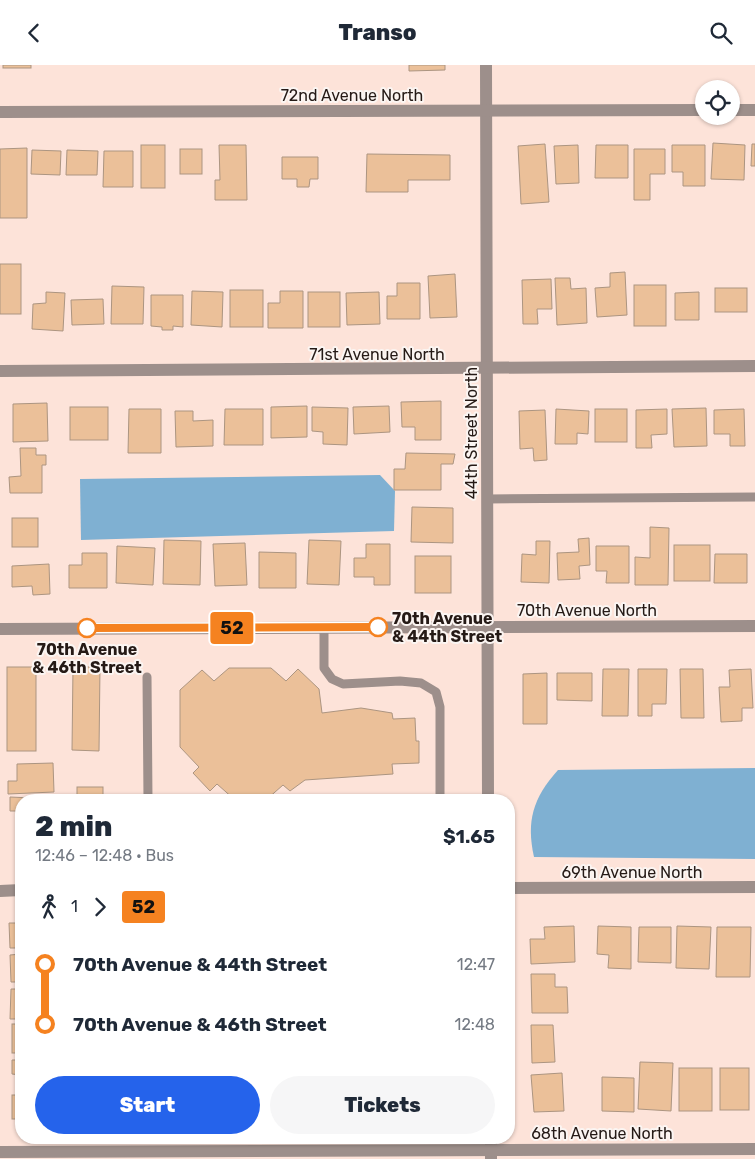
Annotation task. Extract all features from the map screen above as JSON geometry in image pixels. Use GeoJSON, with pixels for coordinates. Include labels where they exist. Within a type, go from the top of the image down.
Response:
{"type":"FeatureCollection","features":[{"type":"Feature","properties":{"kind":"street","name":"44th Street North"},"geometry":{"type":"LineString","coordinates":[[486,65],[488,794]]}},
{"type":"Feature","properties":{"kind":"street","name":"72nd Avenue North"},"geometry":{"type":"LineString","coordinates":[[0,112],[695,110]]}},
{"type":"Feature","properties":{"kind":"street"},"geometry":{"type":"LineString","coordinates":[[740,110],[755,110]]}},
{"type":"Feature","properties":{"kind":"street","name":"71st Avenue North"},"geometry":{"type":"LineString","coordinates":[[0,371],[487,370],[755,366]]}},
{"type":"Feature","properties":{"kind":"street","name":"70th Avenue North"},"geometry":{"type":"LineString","coordinates":[[0,629],[755,626]]}},
{"type":"Feature","properties":{"kind":"street","name":"69th Avenue North"},"geometry":{"type":"LineString","coordinates":[[515,888],[755,887]]}},
{"type":"Feature","properties":{"kind":"street"},"geometry":{"type":"LineString","coordinates":[[0,891],[15,891]]}},
{"type":"Feature","properties":{"kind":"street","name":"68th Avenue North"},"geometry":{"type":"LineString","coordinates":[[0,1152],[755,1149]]}},
{"type":"Feature","properties":{"kind":"lane"},"geometry":{"type":"LineString","coordinates":[[488,499],[755,497]]}},
{"type":"Feature","properties":{"kind":"lane"},"geometry":{"type":"LineString","coordinates":[[324,628],[324,668],[332,679],[343,684],[400,681],[421,683],[436,692],[440,707],[440,794]]}},
{"type":"Feature","properties":{"kind":"lane"},"geometry":{"type":"LineString","coordinates":[[147,677],[148,794]]}},
{"type":"Feature","properties":{"kind":"water"},"geometry":{"type":"Polygon","coordinates":[[[380,475],[395,491],[394,531],[81,540],[80,479],[380,475]]]}},
{"type":"Feature","properties":{"kind":"water"},"geometry":{"type":"Polygon","coordinates":[[[755,768],[755,859],[534,857],[531,821],[537,800],[549,780],[558,770],[755,768]]]}},
{"type":"Feature","properties":{"kind":"building"},"geometry":{"type":"Polygon","coordinates":[[[3,65],[31,65],[31,68],[3,68],[3,65]]]}},
{"type":"Feature","properties":{"kind":"building"},"geometry":{"type":"Polygon","coordinates":[[[409,65],[445,65],[445,70],[409,71],[409,65]]]}},
{"type":"Feature","properties":{"kind":"building"},"geometry":{"type":"Polygon","coordinates":[[[713,143],[745,145],[744,180],[711,179],[713,143]]]}},
{"type":"Feature","properties":{"kind":"building"},"geometry":{"type":"Polygon","coordinates":[[[545,144],[549,202],[521,204],[518,146],[545,144]]]}},
{"type":"Feature","properties":{"kind":"building"},"geometry":{"type":"Polygon","coordinates":[[[752,144],[755,144],[755,166],[751,166],[752,144]]]}},
{"type":"Feature","properties":{"kind":"building"},"geometry":{"type":"Polygon","coordinates":[[[141,145],[165,145],[165,188],[141,188],[141,145]]]}},
{"type":"Feature","properties":{"kind":"building"},"geometry":{"type":"Polygon","coordinates":[[[219,145],[246,145],[247,200],[215,200],[215,180],[220,180],[219,145]]]}},
{"type":"Feature","properties":{"kind":"building"},"geometry":{"type":"Polygon","coordinates":[[[578,145],[579,183],[556,184],[554,146],[578,145]]]}},
{"type":"Feature","properties":{"kind":"building"},"geometry":{"type":"Polygon","coordinates":[[[596,145],[628,145],[628,178],[595,178],[596,145]]]}},
{"type":"Feature","properties":{"kind":"building"},"geometry":{"type":"Polygon","coordinates":[[[672,145],[705,145],[705,186],[683,186],[683,172],[672,172],[672,145]]]}},
{"type":"Feature","properties":{"kind":"building"},"geometry":{"type":"Polygon","coordinates":[[[27,148],[27,218],[0,218],[0,149],[27,148]]]}},
{"type":"Feature","properties":{"kind":"building"},"geometry":{"type":"Polygon","coordinates":[[[180,149],[202,149],[202,174],[180,174],[180,149]]]}},
{"type":"Feature","properties":{"kind":"building"},"geometry":{"type":"Polygon","coordinates":[[[634,149],[665,149],[665,174],[650,174],[650,200],[634,200],[634,149]]]}},
{"type":"Feature","properties":{"kind":"building"},"geometry":{"type":"Polygon","coordinates":[[[32,150],[61,151],[60,175],[31,174],[32,150]]]}},
{"type":"Feature","properties":{"kind":"building"},"geometry":{"type":"Polygon","coordinates":[[[67,150],[98,151],[97,175],[66,175],[67,150]]]}},
{"type":"Feature","properties":{"kind":"building"},"geometry":{"type":"Polygon","coordinates":[[[104,151],[133,151],[133,187],[103,187],[104,151]]]}},
{"type":"Feature","properties":{"kind":"building"},"geometry":{"type":"Polygon","coordinates":[[[367,154],[450,155],[450,180],[408,180],[408,192],[366,192],[367,154]]]}},
{"type":"Feature","properties":{"kind":"building"},"geometry":{"type":"Polygon","coordinates":[[[282,157],[318,157],[318,179],[310,179],[309,187],[297,187],[297,179],[282,179],[282,157]]]}},
{"type":"Feature","properties":{"kind":"building"},"geometry":{"type":"Polygon","coordinates":[[[0,264],[21,264],[21,314],[0,314],[0,264]]]}},
{"type":"Feature","properties":{"kind":"building"},"geometry":{"type":"Polygon","coordinates":[[[625,272],[627,315],[597,317],[595,288],[610,287],[610,273],[625,272]]]}},
{"type":"Feature","properties":{"kind":"building"},"geometry":{"type":"Polygon","coordinates":[[[455,274],[457,317],[430,318],[428,276],[455,274]]]}},
{"type":"Feature","properties":{"kind":"building"},"geometry":{"type":"Polygon","coordinates":[[[555,278],[570,278],[571,289],[586,288],[587,323],[557,325],[555,278]]]}},
{"type":"Feature","properties":{"kind":"building"},"geometry":{"type":"Polygon","coordinates":[[[551,279],[552,309],[537,309],[538,324],[523,324],[522,280],[551,279]]]}},
{"type":"Feature","properties":{"kind":"building"},"geometry":{"type":"Polygon","coordinates":[[[397,283],[420,283],[420,319],[387,319],[387,296],[397,296],[397,283]]]}},
{"type":"Feature","properties":{"kind":"building"},"geometry":{"type":"Polygon","coordinates":[[[634,285],[666,285],[666,326],[634,326],[634,285]]]}},
{"type":"Feature","properties":{"kind":"building"},"geometry":{"type":"Polygon","coordinates":[[[112,286],[144,287],[143,324],[111,324],[112,286]]]}},
{"type":"Feature","properties":{"kind":"building"},"geometry":{"type":"Polygon","coordinates":[[[715,288],[747,288],[747,312],[715,312],[715,288]]]}},
{"type":"Feature","properties":{"kind":"building"},"geometry":{"type":"Polygon","coordinates":[[[230,290],[263,290],[263,327],[230,327],[230,290]]]}},
{"type":"Feature","properties":{"kind":"building"},"geometry":{"type":"Polygon","coordinates":[[[192,291],[223,292],[222,327],[191,325],[192,291]]]}},
{"type":"Feature","properties":{"kind":"building"},"geometry":{"type":"Polygon","coordinates":[[[280,291],[303,291],[303,328],[268,328],[268,303],[280,303],[280,291]]]}},
{"type":"Feature","properties":{"kind":"building"},"geometry":{"type":"Polygon","coordinates":[[[46,292],[65,293],[63,331],[32,329],[33,304],[46,303],[46,292]]]}},
{"type":"Feature","properties":{"kind":"building"},"geometry":{"type":"Polygon","coordinates":[[[308,292],[340,292],[340,327],[308,327],[308,292]]]}},
{"type":"Feature","properties":{"kind":"building"},"geometry":{"type":"Polygon","coordinates":[[[379,292],[380,324],[347,325],[346,293],[379,292]]]}},
{"type":"Feature","properties":{"kind":"building"},"geometry":{"type":"Polygon","coordinates":[[[699,292],[699,320],[675,320],[675,293],[699,292]]]}},
{"type":"Feature","properties":{"kind":"building"},"geometry":{"type":"Polygon","coordinates":[[[151,295],[183,295],[183,327],[173,326],[173,330],[162,330],[162,327],[151,326],[151,295]]]}},
{"type":"Feature","properties":{"kind":"building"},"geometry":{"type":"Polygon","coordinates":[[[103,299],[104,324],[72,325],[71,300],[103,299]]]}},
{"type":"Feature","properties":{"kind":"building"},"geometry":{"type":"Polygon","coordinates":[[[441,401],[441,440],[415,440],[415,427],[402,427],[401,402],[441,401]]]}},
{"type":"Feature","properties":{"kind":"building"},"geometry":{"type":"Polygon","coordinates":[[[47,403],[48,441],[13,442],[13,404],[47,403]]]}},
{"type":"Feature","properties":{"kind":"building"},"geometry":{"type":"Polygon","coordinates":[[[307,406],[307,437],[271,438],[271,407],[307,406]]]}},
{"type":"Feature","properties":{"kind":"building"},"geometry":{"type":"Polygon","coordinates":[[[389,406],[390,432],[354,434],[353,407],[389,406]]]}},
{"type":"Feature","properties":{"kind":"building"},"geometry":{"type":"Polygon","coordinates":[[[70,407],[108,407],[108,440],[70,440],[70,407]]]}},
{"type":"Feature","properties":{"kind":"building"},"geometry":{"type":"Polygon","coordinates":[[[312,407],[348,408],[347,445],[323,444],[323,432],[312,431],[312,407]]]}},
{"type":"Feature","properties":{"kind":"building"},"geometry":{"type":"Polygon","coordinates":[[[706,408],[707,446],[674,447],[672,409],[706,408]]]}},
{"type":"Feature","properties":{"kind":"building"},"geometry":{"type":"Polygon","coordinates":[[[129,409],[161,409],[161,453],[128,453],[129,409]]]}},
{"type":"Feature","properties":{"kind":"building"},"geometry":{"type":"Polygon","coordinates":[[[225,409],[263,409],[263,445],[224,445],[225,409]]]}},
{"type":"Feature","properties":{"kind":"building"},"geometry":{"type":"Polygon","coordinates":[[[556,409],[589,411],[588,434],[577,433],[577,444],[555,444],[556,409]]]}},
{"type":"Feature","properties":{"kind":"building"},"geometry":{"type":"Polygon","coordinates":[[[595,409],[627,409],[627,442],[595,442],[595,409]]]}},
{"type":"Feature","properties":{"kind":"building"},"geometry":{"type":"Polygon","coordinates":[[[667,409],[667,434],[651,435],[652,448],[636,448],[636,410],[667,409]]]}},
{"type":"Feature","properties":{"kind":"building"},"geometry":{"type":"Polygon","coordinates":[[[744,409],[745,446],[730,446],[730,434],[714,434],[714,410],[744,409]]]}},
{"type":"Feature","properties":{"kind":"building"},"geometry":{"type":"Polygon","coordinates":[[[545,410],[547,460],[534,461],[533,448],[520,449],[519,411],[545,410]]]}},
{"type":"Feature","properties":{"kind":"building"},"geometry":{"type":"Polygon","coordinates":[[[175,411],[193,411],[193,421],[213,420],[213,446],[176,447],[175,411]]]}},
{"type":"Feature","properties":{"kind":"building"},"geometry":{"type":"Polygon","coordinates":[[[20,448],[36,448],[36,455],[46,455],[46,465],[42,465],[42,493],[10,493],[9,477],[21,476],[20,448]]]}},
{"type":"Feature","properties":{"kind":"building"},"geometry":{"type":"Polygon","coordinates":[[[406,453],[455,454],[453,464],[441,464],[441,490],[394,490],[394,469],[405,469],[406,453]]]}},
{"type":"Feature","properties":{"kind":"building"},"geometry":{"type":"Polygon","coordinates":[[[412,507],[453,508],[453,543],[411,542],[412,507]]]}},
{"type":"Feature","properties":{"kind":"building"},"geometry":{"type":"Polygon","coordinates":[[[12,518],[38,518],[38,547],[12,547],[12,518]]]}},
{"type":"Feature","properties":{"kind":"building"},"geometry":{"type":"Polygon","coordinates":[[[650,527],[669,528],[668,585],[635,585],[635,557],[650,558],[650,527]]]}},
{"type":"Feature","properties":{"kind":"building"},"geometry":{"type":"Polygon","coordinates":[[[589,538],[590,565],[579,566],[580,579],[558,580],[557,553],[579,552],[578,539],[589,538]]]}},
{"type":"Feature","properties":{"kind":"building"},"geometry":{"type":"Polygon","coordinates":[[[164,540],[201,541],[200,585],[163,584],[164,540]]]}},
{"type":"Feature","properties":{"kind":"building"},"geometry":{"type":"Polygon","coordinates":[[[309,540],[341,541],[339,585],[307,584],[309,540]]]}},
{"type":"Feature","properties":{"kind":"building"},"geometry":{"type":"Polygon","coordinates":[[[536,541],[550,541],[549,583],[521,582],[522,554],[536,555],[536,541]]]}},
{"type":"Feature","properties":{"kind":"building"},"geometry":{"type":"Polygon","coordinates":[[[245,543],[247,585],[215,586],[213,544],[245,543]]]}},
{"type":"Feature","properties":{"kind":"building"},"geometry":{"type":"Polygon","coordinates":[[[366,544],[390,544],[390,585],[374,585],[374,577],[354,577],[354,558],[366,558],[366,544]]]}},
{"type":"Feature","properties":{"kind":"building"},"geometry":{"type":"Polygon","coordinates":[[[674,545],[710,545],[710,581],[674,581],[674,545]]]}},
{"type":"Feature","properties":{"kind":"building"},"geometry":{"type":"Polygon","coordinates":[[[117,546],[155,548],[153,585],[116,583],[117,546]]]}},
{"type":"Feature","properties":{"kind":"building"},"geometry":{"type":"Polygon","coordinates":[[[596,546],[629,546],[629,583],[606,583],[607,571],[596,571],[596,546]]]}},
{"type":"Feature","properties":{"kind":"building"},"geometry":{"type":"Polygon","coordinates":[[[259,552],[296,553],[296,588],[259,588],[259,552]]]}},
{"type":"Feature","properties":{"kind":"building"},"geometry":{"type":"Polygon","coordinates":[[[82,553],[107,553],[107,588],[69,588],[69,565],[82,565],[82,553]]]}},
{"type":"Feature","properties":{"kind":"building"},"geometry":{"type":"Polygon","coordinates":[[[715,554],[747,554],[747,583],[714,583],[715,554]]]}},
{"type":"Feature","properties":{"kind":"building"},"geometry":{"type":"Polygon","coordinates":[[[415,556],[451,556],[451,593],[415,593],[415,556]]]}},
{"type":"Feature","properties":{"kind":"building"},"geometry":{"type":"Polygon","coordinates":[[[49,564],[50,594],[33,595],[32,586],[12,587],[12,566],[49,564]]]}},
{"type":"Feature","properties":{"kind":"building"},"geometry":{"type":"Polygon","coordinates":[[[7,667],[36,667],[36,751],[7,751],[7,667]]]}},
{"type":"Feature","properties":{"kind":"building"},"geometry":{"type":"Polygon","coordinates":[[[73,667],[100,667],[99,751],[72,750],[73,667]]]}},
{"type":"Feature","properties":{"kind":"building"},"geometry":{"type":"Polygon","coordinates":[[[229,668],[271,668],[286,681],[298,669],[319,689],[322,713],[361,708],[392,713],[393,719],[415,718],[416,741],[419,741],[419,763],[392,764],[393,774],[305,780],[290,791],[283,785],[273,794],[228,794],[217,784],[210,791],[193,773],[199,767],[180,747],[180,690],[202,670],[214,681],[229,668]]]}},
{"type":"Feature","properties":{"kind":"building"},"geometry":{"type":"Polygon","coordinates":[[[603,669],[629,669],[628,716],[602,716],[603,669]]]}},
{"type":"Feature","properties":{"kind":"building"},"geometry":{"type":"Polygon","coordinates":[[[638,669],[667,669],[666,704],[652,704],[652,716],[638,716],[638,669]]]}},
{"type":"Feature","properties":{"kind":"building"},"geometry":{"type":"Polygon","coordinates":[[[680,669],[703,669],[704,718],[681,718],[680,669]]]}},
{"type":"Feature","properties":{"kind":"building"},"geometry":{"type":"Polygon","coordinates":[[[751,669],[753,708],[742,708],[742,721],[721,722],[719,687],[730,687],[729,670],[751,669]]]}},
{"type":"Feature","properties":{"kind":"building"},"geometry":{"type":"Polygon","coordinates":[[[547,673],[547,724],[523,724],[523,674],[547,673]]]}},
{"type":"Feature","properties":{"kind":"building"},"geometry":{"type":"Polygon","coordinates":[[[557,673],[592,673],[592,701],[557,700],[557,673]]]}},
{"type":"Feature","properties":{"kind":"building"},"geometry":{"type":"Polygon","coordinates":[[[53,763],[54,792],[8,794],[8,781],[17,781],[17,764],[53,763]]]}},
{"type":"Feature","properties":{"kind":"building"},"geometry":{"type":"Polygon","coordinates":[[[77,787],[103,787],[103,794],[77,794],[77,787]]]}},
{"type":"Feature","properties":{"kind":"building"},"geometry":{"type":"Polygon","coordinates":[[[10,797],[15,797],[15,811],[10,811],[10,797]]]}},
{"type":"Feature","properties":{"kind":"building"},"geometry":{"type":"Polygon","coordinates":[[[9,923],[15,923],[15,948],[10,948],[9,923]]]}},
{"type":"Feature","properties":{"kind":"building"},"geometry":{"type":"Polygon","coordinates":[[[574,926],[575,962],[531,964],[530,939],[545,939],[544,927],[574,926]]]}},
{"type":"Feature","properties":{"kind":"building"},"geometry":{"type":"Polygon","coordinates":[[[598,926],[631,927],[631,969],[608,968],[609,955],[597,954],[598,926]]]}},
{"type":"Feature","properties":{"kind":"building"},"geometry":{"type":"Polygon","coordinates":[[[677,926],[711,927],[709,969],[676,968],[677,926]]]}},
{"type":"Feature","properties":{"kind":"building"},"geometry":{"type":"Polygon","coordinates":[[[639,927],[671,927],[671,963],[638,962],[639,927]]]}},
{"type":"Feature","properties":{"kind":"building"},"geometry":{"type":"Polygon","coordinates":[[[717,927],[751,927],[750,977],[716,977],[717,927]]]}},
{"type":"Feature","properties":{"kind":"building"},"geometry":{"type":"Polygon","coordinates":[[[10,955],[15,955],[15,982],[11,982],[10,955]]]}},
{"type":"Feature","properties":{"kind":"building"},"geometry":{"type":"Polygon","coordinates":[[[531,974],[555,974],[555,987],[567,987],[568,1013],[532,1013],[531,974]]]}},
{"type":"Feature","properties":{"kind":"building"},"geometry":{"type":"Polygon","coordinates":[[[11,989],[15,989],[15,1019],[10,1019],[11,989]]]}},
{"type":"Feature","properties":{"kind":"building"},"geometry":{"type":"Polygon","coordinates":[[[12,1024],[15,1024],[15,1053],[12,1053],[12,1024]]]}},
{"type":"Feature","properties":{"kind":"building"},"geometry":{"type":"Polygon","coordinates":[[[531,1025],[553,1025],[555,1062],[532,1063],[531,1025]]]}},
{"type":"Feature","properties":{"kind":"building"},"geometry":{"type":"Polygon","coordinates":[[[12,1060],[15,1060],[15,1074],[12,1074],[12,1060]]]}},
{"type":"Feature","properties":{"kind":"building"},"geometry":{"type":"Polygon","coordinates":[[[640,1062],[673,1063],[671,1111],[638,1109],[640,1062]]]}},
{"type":"Feature","properties":{"kind":"building"},"geometry":{"type":"Polygon","coordinates":[[[679,1068],[712,1068],[712,1111],[679,1111],[679,1068]]]}},
{"type":"Feature","properties":{"kind":"building"},"geometry":{"type":"Polygon","coordinates":[[[720,1068],[749,1068],[749,1110],[720,1110],[720,1068]]]}},
{"type":"Feature","properties":{"kind":"building"},"geometry":{"type":"Polygon","coordinates":[[[562,1073],[564,1111],[534,1112],[531,1075],[562,1073]]]}},
{"type":"Feature","properties":{"kind":"building"},"geometry":{"type":"Polygon","coordinates":[[[602,1077],[634,1078],[634,1112],[602,1111],[602,1077]]]}},
{"type":"Feature","properties":{"kind":"building"},"geometry":{"type":"Polygon","coordinates":[[[12,1095],[15,1095],[15,1119],[12,1119],[12,1095]]]}},
{"type":"Feature","properties":{"kind":"bus line","name":"52"},"geometry":{"type":"LineString","coordinates":[[87,628],[378,627]]}},
{"type":"Feature","properties":{"kind":"place","name":"70th Avenue & 44th Street"},"geometry":{"type":"Point","coordinates":[378,627]}},
{"type":"Feature","properties":{"kind":"place","name":"70th Avenue & 46th Street"},"geometry":{"type":"Point","coordinates":[87,628]}}]}
